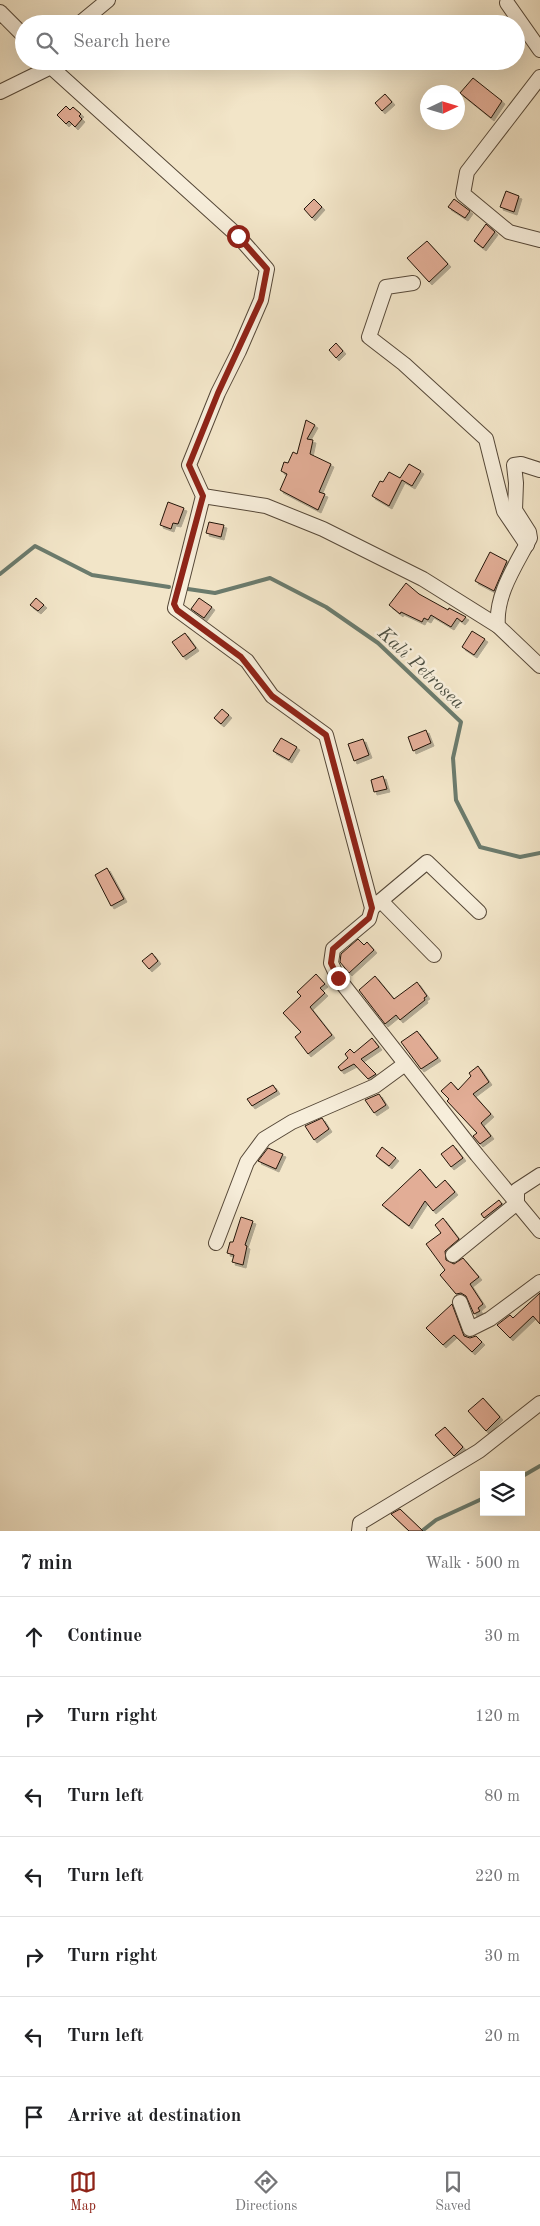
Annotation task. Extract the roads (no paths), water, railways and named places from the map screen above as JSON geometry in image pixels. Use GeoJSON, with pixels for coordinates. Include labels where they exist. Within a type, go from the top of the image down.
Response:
{"type":"FeatureCollection","features":[{"type":"Feature","properties":{"kind":"street"},"geometry":{"type":"LineString","coordinates":[[90,15],[108,0]]}},
{"type":"Feature","properties":{"kind":"street"},"geometry":{"type":"LineString","coordinates":[[507,3],[515,15]]}},
{"type":"Feature","properties":{"kind":"street"},"geometry":{"type":"LineString","coordinates":[[0,12],[15,27]]}},
{"type":"Feature","properties":{"kind":"street"},"geometry":{"type":"LineString","coordinates":[[525,29],[540,50]]}},
{"type":"Feature","properties":{"kind":"street"},"geometry":{"type":"LineString","coordinates":[[0,92],[37,70]]}},
{"type":"Feature","properties":{"kind":"street"},"geometry":{"type":"LineString","coordinates":[[57,70],[238,236],[267,269],[261,300],[218,393],[189,465],[203,496],[175,601],[177,610],[241,657],[272,696],[326,735],[376,905],[434,955]]}},
{"type":"Feature","properties":{"kind":"street"},"geometry":{"type":"LineString","coordinates":[[540,77],[467,172],[463,194],[509,232],[540,240]]}},
{"type":"Feature","properties":{"kind":"street"},"geometry":{"type":"LineString","coordinates":[[413,283],[386,287],[369,337],[404,364],[486,440],[504,511],[526,545]]}},
{"type":"Feature","properties":{"kind":"street"},"geometry":{"type":"LineString","coordinates":[[498,626],[496,613],[500,599],[530,538],[529,532],[515,510],[516,483],[514,466],[515,464],[521,464],[540,470]]}},
{"type":"Feature","properties":{"kind":"street"},"geometry":{"type":"LineString","coordinates":[[203,496],[266,506],[323,529],[423,579],[498,626],[540,666]]}},
{"type":"Feature","properties":{"kind":"street"},"geometry":{"type":"LineString","coordinates":[[479,912],[427,862],[376,905],[369,918],[333,949],[331,963],[338,978],[405,1064],[540,1231]]}},
{"type":"Feature","properties":{"kind":"street"},"geometry":{"type":"LineString","coordinates":[[216,1243],[247,1162],[264,1139],[292,1122],[375,1086],[405,1064]]}},
{"type":"Feature","properties":{"kind":"street"},"geometry":{"type":"LineString","coordinates":[[517,1204],[517,1190],[540,1175]]}},
{"type":"Feature","properties":{"kind":"street"},"geometry":{"type":"LineString","coordinates":[[453,1256],[517,1204]]}},
{"type":"Feature","properties":{"kind":"street"},"geometry":{"type":"LineString","coordinates":[[460,1302],[470,1329],[490,1319],[540,1282]]}},
{"type":"Feature","properties":{"kind":"street"},"geometry":{"type":"LineString","coordinates":[[360,1531],[360,1523],[479,1451],[540,1403]]}},
{"type":"Feature","properties":{"kind":"waterway","name":"Kali Petrosea"},"geometry":{"type":"LineString","coordinates":[[0,574],[35,546],[92,575],[169,587]]}},
{"type":"Feature","properties":{"kind":"waterway","name":"Kali Petrosea"},"geometry":{"type":"LineString","coordinates":[[188,589],[215,593],[270,578],[326,607],[378,643],[461,722],[453,758],[456,800],[480,847],[520,857],[540,853]]}},
{"type":"Feature","properties":{"kind":"waterway","name":"Kali Petrosea"},"geometry":{"type":"LineString","coordinates":[[525,1475],[540,1466]]}},
{"type":"Feature","properties":{"kind":"waterway","name":"Kali Petrosea"},"geometry":{"type":"LineString","coordinates":[[422,1531],[436,1520],[480,1500]]}}]}
